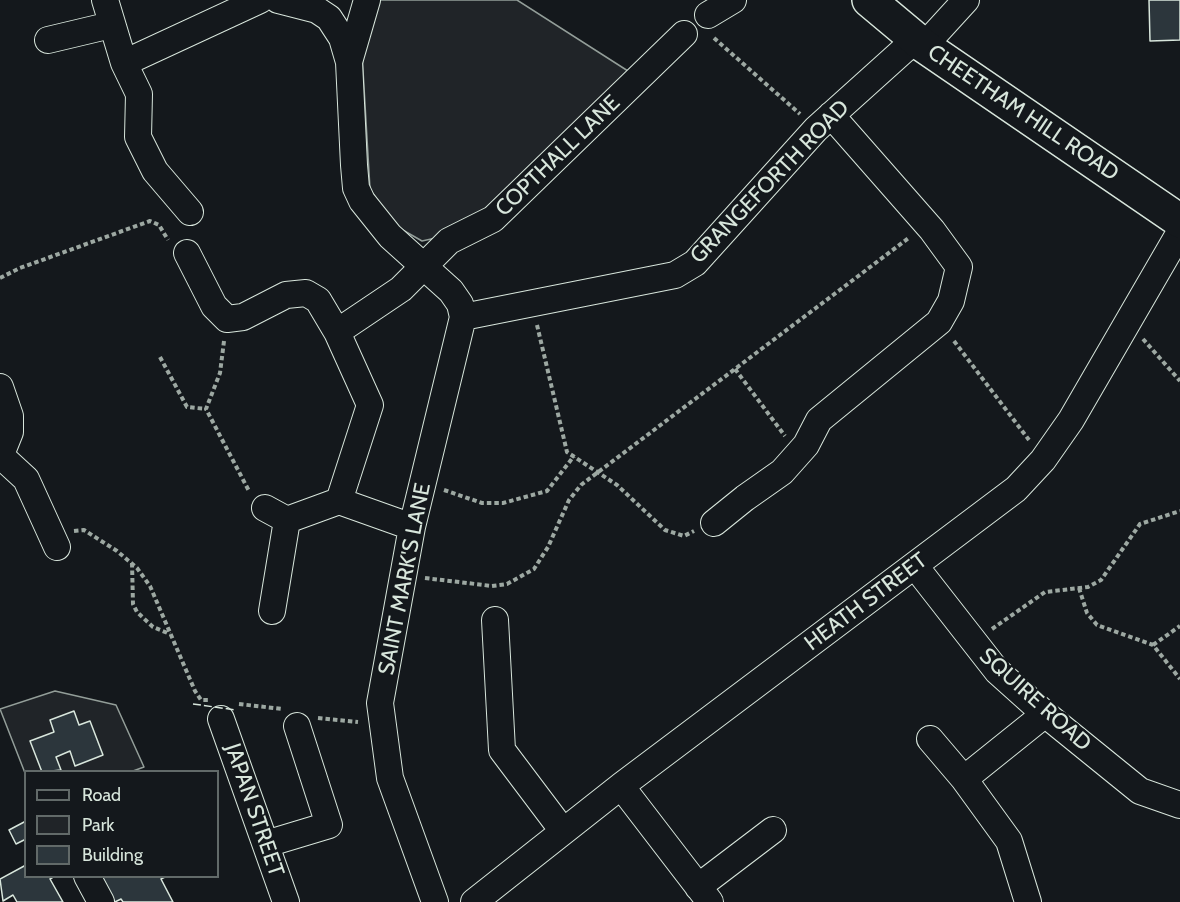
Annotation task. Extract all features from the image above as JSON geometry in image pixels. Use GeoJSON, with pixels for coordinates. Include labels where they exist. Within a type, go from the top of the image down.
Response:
{"type":"FeatureCollection","features":[{"type":"Feature","properties":{"kind":"highway","name":"CHEETHAM HILL ROAD"},"geometry":{"type":"LineString","coordinates":[[869,0],[920,43],[1180,221]]}},
{"type":"Feature","properties":{"kind":"street"},"geometry":{"type":"LineString","coordinates":[[105,0],[123,63],[139,94],[138,136],[155,171],[190,212]]}},
{"type":"Feature","properties":{"kind":"street"},"geometry":{"type":"LineString","coordinates":[[123,63],[260,0]]}},
{"type":"Feature","properties":{"kind":"street"},"geometry":{"type":"LineString","coordinates":[[278,0],[303,5],[329,18],[342,38],[349,62],[356,188],[374,218],[451,291],[460,304],[463,317]]}},
{"type":"Feature","properties":{"kind":"street"},"geometry":{"type":"LineString","coordinates":[[349,62],[367,0]]}},
{"type":"Feature","properties":{"kind":"street","name":"COPTHALL LANE"},"geometry":{"type":"LineString","coordinates":[[337,332],[401,289],[449,241],[493,219],[699,26],[734,0]]}},
{"type":"Feature","properties":{"kind":"street","name":"GRANGEFORTH ROAD"},"geometry":{"type":"LineString","coordinates":[[463,317],[532,305],[675,274],[695,263],[831,115],[920,43],[966,0]]}},
{"type":"Feature","properties":{"kind":"street"},"geometry":{"type":"LineString","coordinates":[[48,40],[111,25]]}},
{"type":"Feature","properties":{"kind":"street"},"geometry":{"type":"LineString","coordinates":[[714,523],[782,472],[799,454],[819,420],[939,322],[951,301],[959,267],[927,225],[831,115]]}},
{"type":"Feature","properties":{"kind":"street","name":"HEATH STREET"},"geometry":{"type":"LineString","coordinates":[[474,902],[621,786],[1016,489],[1043,460],[1128,323],[1180,232]]}},
{"type":"Feature","properties":{"kind":"street"},"geometry":{"type":"LineString","coordinates":[[187,253],[214,306],[227,320],[243,316],[286,296],[306,293],[318,300],[337,332],[370,405],[339,501]]}},
{"type":"Feature","properties":{"kind":"street","name":"SAINT MARK'S LANE"},"geometry":{"type":"LineString","coordinates":[[435,902],[390,778],[380,703],[412,527],[463,317]]}},
{"type":"Feature","properties":{"kind":"street"},"geometry":{"type":"LineString","coordinates":[[0,387],[10,416],[10,432],[1,457],[26,479],[53,540]]}},
{"type":"Feature","properties":{"kind":"street"},"geometry":{"type":"LineString","coordinates":[[272,611],[276,514],[339,501],[412,527]]}},
{"type":"Feature","properties":{"kind":"street","name":"SQUIRE ROAD"},"geometry":{"type":"LineString","coordinates":[[915,566],[972,642],[997,670],[1044,714],[1140,791],[1180,805]]}},
{"type":"Feature","properties":{"kind":"street"},"geometry":{"type":"LineString","coordinates":[[495,620],[502,750],[563,831]]}},
{"type":"Feature","properties":{"kind":"street","name":"JAPAN STREET"},"geometry":{"type":"LineString","coordinates":[[222,708],[286,902]]}},
{"type":"Feature","properties":{"kind":"street"},"geometry":{"type":"LineString","coordinates":[[964,779],[1044,714]]}},
{"type":"Feature","properties":{"kind":"street"},"geometry":{"type":"LineString","coordinates":[[266,844],[329,825],[299,718]]}},
{"type":"Feature","properties":{"kind":"street"},"geometry":{"type":"LineString","coordinates":[[930,739],[964,779],[1009,841],[1028,902]]}},
{"type":"Feature","properties":{"kind":"street"},"geometry":{"type":"LineString","coordinates":[[621,786],[706,898],[773,830]]}},
{"type":"Feature","properties":{"kind":"street"},"geometry":{"type":"LineString","coordinates":[[88,878],[101,902]]}},
{"type":"Feature","properties":{"kind":"path"},"geometry":{"type":"LineString","coordinates":[[699,26],[789,104]]}},
{"type":"Feature","properties":{"kind":"path"},"geometry":{"type":"LineString","coordinates":[[0,278],[20,268],[150,221],[159,225],[172,248],[187,253]]}},
{"type":"Feature","properties":{"kind":"path"},"geometry":{"type":"LineString","coordinates":[[403,575],[492,586],[507,584],[534,569],[548,547],[569,500],[581,485],[927,225]]}},
{"type":"Feature","properties":{"kind":"path"},"geometry":{"type":"LineString","coordinates":[[532,305],[567,452],[617,485],[665,530],[684,536],[714,523]]}},
{"type":"Feature","properties":{"kind":"path"},"geometry":{"type":"LineString","coordinates":[[227,320],[220,373],[206,409],[257,507],[276,514]]}},
{"type":"Feature","properties":{"kind":"path"},"geometry":{"type":"LineString","coordinates":[[939,322],[1043,460]]}},
{"type":"Feature","properties":{"kind":"path"},"geometry":{"type":"LineString","coordinates":[[1128,323],[1161,356],[1180,381]]}},
{"type":"Feature","properties":{"kind":"path"},"geometry":{"type":"LineString","coordinates":[[160,357],[187,407],[206,409]]}},
{"type":"Feature","properties":{"kind":"path"},"geometry":{"type":"LineString","coordinates":[[735,369],[799,454]]}},
{"type":"Feature","properties":{"kind":"path"},"geometry":{"type":"LineString","coordinates":[[423,483],[482,503],[503,503],[547,491],[574,456]]}},
{"type":"Feature","properties":{"kind":"path"},"geometry":{"type":"LineString","coordinates":[[972,642],[1045,592],[1088,587],[1101,580],[1140,524],[1180,511]]}},
{"type":"Feature","properties":{"kind":"path"},"geometry":{"type":"LineString","coordinates":[[53,540],[84,530],[132,563],[150,586],[195,691],[201,700],[222,708],[299,718],[383,724]]}},
{"type":"Feature","properties":{"kind":"path"},"geometry":{"type":"LineString","coordinates":[[132,563],[133,604],[137,612],[153,627],[171,634]]}},
{"type":"Feature","properties":{"kind":"path"},"geometry":{"type":"LineString","coordinates":[[1079,588],[1087,613],[1097,626],[1154,645],[1180,679]]}},
{"type":"Feature","properties":{"kind":"path"},"geometry":{"type":"LineString","coordinates":[[1154,645],[1180,626]]}},
{"type":"Feature","properties":{"kind":"green space"},"geometry":{"type":"Polygon","coordinates":[[[376,0],[517,0],[628,71],[486,211],[445,236],[422,241],[394,225],[370,189],[362,53],[376,0]]]}},
{"type":"Feature","properties":{"kind":"green space"},"geometry":{"type":"Polygon","coordinates":[[[55,691],[116,705],[144,767],[136,770],[24,770],[0,709],[55,691]]]}},
{"type":"Feature","properties":{"kind":"building"},"geometry":{"type":"Polygon","coordinates":[[[1149,0],[1180,0],[1180,40],[1150,41],[1149,0]]]}},
{"type":"Feature","properties":{"kind":"building"},"geometry":{"type":"Polygon","coordinates":[[[74,711],[79,725],[90,721],[103,755],[75,766],[70,751],[56,757],[61,770],[41,770],[30,741],[54,732],[50,720],[74,711]]]}},
{"type":"Feature","properties":{"kind":"building"},"geometry":{"type":"Polygon","coordinates":[[[24,822],[24,840],[16,844],[9,830],[24,822]]]}},
{"type":"Feature","properties":{"kind":"building"},"geometry":{"type":"Polygon","coordinates":[[[24,866],[24,878],[52,878],[50,879],[63,902],[17,902],[13,895],[3,901],[0,879],[24,866]]]}},
{"type":"Feature","properties":{"kind":"building"},"geometry":{"type":"Polygon","coordinates":[[[103,878],[163,878],[161,879],[173,902],[123,902],[121,899],[115,902],[103,878]]]}},
{"type":"Feature","properties":{"kind":"fence"},"geometry":{"type":"LineString","coordinates":[[193,704],[236,710]]}}]}
